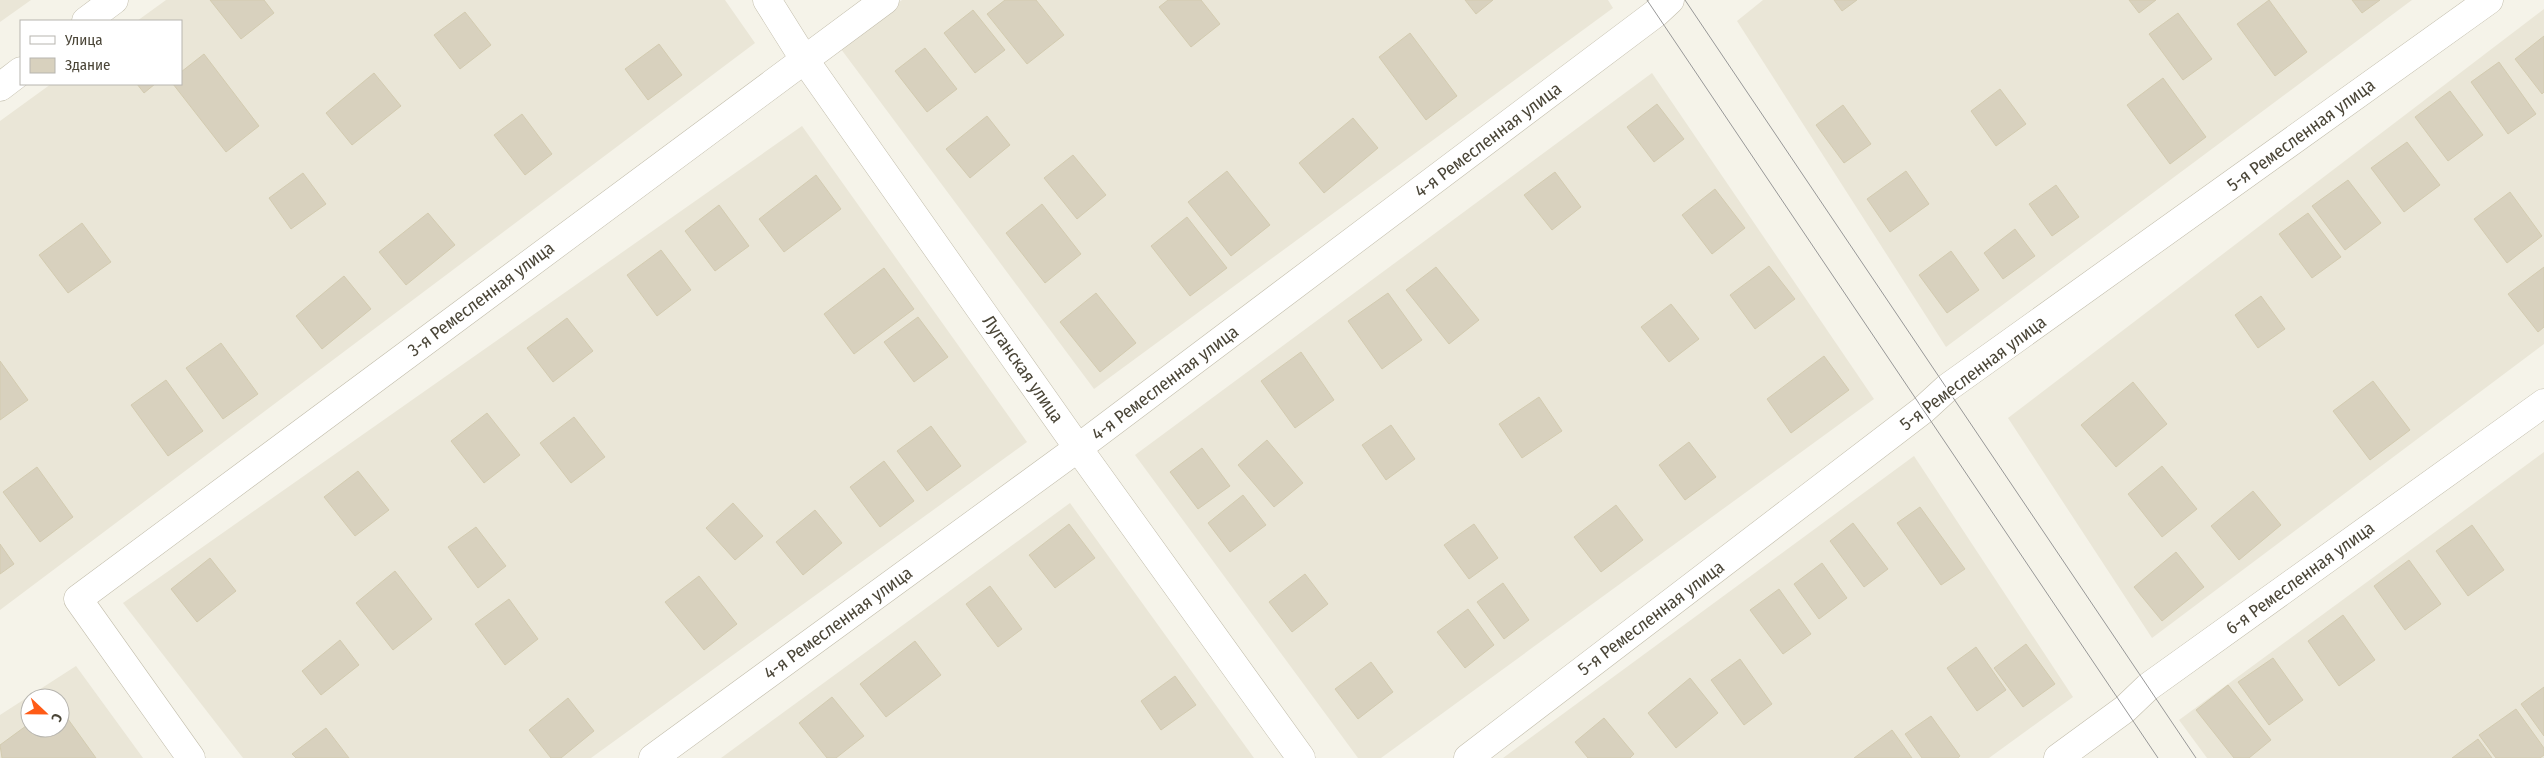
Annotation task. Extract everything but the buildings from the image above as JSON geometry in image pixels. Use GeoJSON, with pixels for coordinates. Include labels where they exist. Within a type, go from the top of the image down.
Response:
{"type":"FeatureCollection","features":[{"type":"Feature","properties":{"kind":"street"},"geometry":{"type":"LineString","coordinates":[[87,20],[114,0]]}},
{"type":"Feature","properties":{"kind":"street","name":"Луганская улица"},"geometry":{"type":"LineString","coordinates":[[767,0],[804,59],[1078,448],[1301,758]]}},
{"type":"Feature","properties":{"kind":"street","name":"3-я Ремесленная улица"},"geometry":{"type":"LineString","coordinates":[[191,758],[78,599],[885,0]]}},
{"type":"Feature","properties":{"kind":"street","name":"4-я Ремесленная улица"},"geometry":{"type":"LineString","coordinates":[[652,758],[1078,448],[1648,19],[1670,0]]}},
{"type":"Feature","properties":{"kind":"street","name":"5-я Ремесленная улица"},"geometry":{"type":"LineString","coordinates":[[1468,758],[1923,410],[1947,388],[2488,0]]}},
{"type":"Feature","properties":{"kind":"street"},"geometry":{"type":"LineString","coordinates":[[0,87],[20,72]]}},
{"type":"Feature","properties":{"kind":"street","name":"6-я Ремесленная улица"},"geometry":{"type":"LineString","coordinates":[[2058,758],[2125,709],[2148,687],[2544,403]]}},
{"type":"Feature","properties":{"kind":"shaded area"},"geometry":{"type":"Polygon","coordinates":[[[0,0],[31,0],[0,22],[0,0]]]}},
{"type":"Feature","properties":{"kind":"shaded area"},"geometry":{"type":"Polygon","coordinates":[[[166,0],[725,0],[755,43],[0,610],[0,121],[50,85],[182,85],[182,20],[138,20],[166,0]]]}},
{"type":"Feature","properties":{"kind":"shaded area"},"geometry":{"type":"Polygon","coordinates":[[[902,0],[1608,0],[1613,8],[1094,389],[838,45],[902,0]]]}},
{"type":"Feature","properties":{"kind":"shaded area"},"geometry":{"type":"Polygon","coordinates":[[[1763,0],[2412,0],[1946,347],[1737,21],[1763,0]]]}},
{"type":"Feature","properties":{"kind":"shaded area"},"geometry":{"type":"Polygon","coordinates":[[[2544,9],[2544,344],[2152,638],[2008,418],[2544,9]]]}},
{"type":"Feature","properties":{"kind":"shaded area"},"geometry":{"type":"Polygon","coordinates":[[[1652,73],[1874,399],[1381,758],[1358,758],[1135,455],[1652,73]]]}},
{"type":"Feature","properties":{"kind":"shaded area"},"geometry":{"type":"Polygon","coordinates":[[[802,126],[1027,442],[591,758],[243,758],[123,603],[802,126]]]}},
{"type":"Feature","properties":{"kind":"shaded area"},"geometry":{"type":"Polygon","coordinates":[[[2544,452],[2544,758],[2207,758],[2179,720],[2544,452]]]}},
{"type":"Feature","properties":{"kind":"shaded area"},"geometry":{"type":"Polygon","coordinates":[[[1914,456],[2073,697],[1989,758],[1503,758],[1914,456]]]}},
{"type":"Feature","properties":{"kind":"shaded area"},"geometry":{"type":"Polygon","coordinates":[[[1070,503],[1254,758],[721,758],[1070,503]]]}},
{"type":"Feature","properties":{"kind":"shaded area"},"geometry":{"type":"Polygon","coordinates":[[[76,666],[143,758],[0,758],[0,715],[20,702],[20,738],[70,738],[70,688],[42,688],[76,666]]]}},
{"type":"Feature","properties":{"kind":"tram line"},"geometry":{"type":"LineString","coordinates":[[1647,0],[2158,758]]}},
{"type":"Feature","properties":{"kind":"tram line"},"geometry":{"type":"LineString","coordinates":[[1685,0],[2196,758]]}}]}
